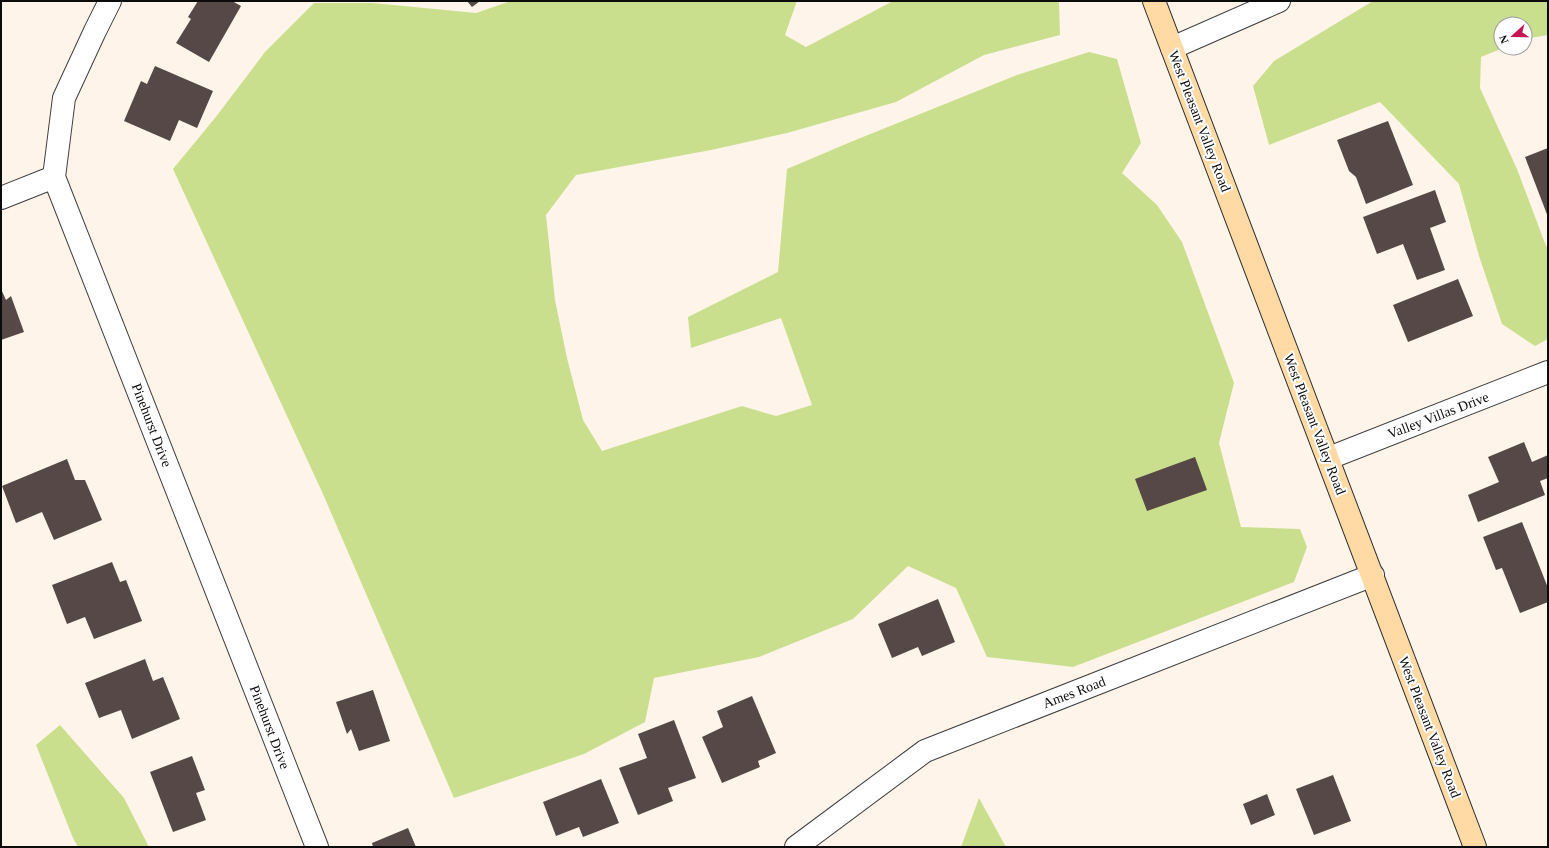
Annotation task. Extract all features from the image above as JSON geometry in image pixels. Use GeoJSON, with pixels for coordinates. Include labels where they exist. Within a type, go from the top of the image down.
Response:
{"type":"FeatureCollection","features":[{"type":"Feature","properties":{"kind":"main road","name":"West Pleasant Valley Road"},"geometry":{"type":"LineString","coordinates":[[1154,1],[1329,458],[1475,847]]}},
{"type":"Feature","properties":{"kind":"street","name":"Pinehurst Drive"},"geometry":{"type":"LineString","coordinates":[[110,1],[64,98],[54,177],[317,847]]}},
{"type":"Feature","properties":{"kind":"street"},"geometry":{"type":"LineString","coordinates":[[1172,48],[1280,1]]}},
{"type":"Feature","properties":{"kind":"street"},"geometry":{"type":"LineString","coordinates":[[1,198],[54,177]]}},
{"type":"Feature","properties":{"kind":"street","name":"Valley Villas Drive"},"geometry":{"type":"LineString","coordinates":[[1329,458],[1548,372]]}},
{"type":"Feature","properties":{"kind":"street","name":"Ames Road"},"geometry":{"type":"LineString","coordinates":[[798,847],[925,751],[1373,575]]}},
{"type":"Feature","properties":{"kind":"green space"},"geometry":{"type":"Polygon","coordinates":[[[511,1],[797,1],[785,35],[806,47],[893,1],[1059,1],[1060,35],[984,55],[896,102],[787,133],[711,150],[576,175],[546,215],[555,300],[567,358],[583,420],[602,451],[742,406],[776,416],[812,405],[781,318],[691,348],[688,317],[778,272],[787,169],[1017,75],[1089,52],[1117,59],[1141,143],[1122,173],[1157,205],[1182,242],[1234,383],[1219,443],[1241,527],[1300,529],[1307,547],[1294,582],[1073,667],[987,657],[956,588],[908,566],[853,619],[759,657],[654,678],[645,722],[584,754],[454,798],[323,494],[173,169],[215,118],[265,52],[314,3],[373,3],[476,13],[511,1]]]}},
{"type":"Feature","properties":{"kind":"green space"},"geometry":{"type":"Polygon","coordinates":[[[1373,1],[1548,1],[1548,35],[1533,38],[1533,16],[1493,16],[1493,52],[1481,57],[1480,88],[1517,169],[1546,246],[1548,246],[1548,339],[1535,346],[1502,324],[1479,256],[1459,184],[1380,102],[1269,145],[1253,86],[1274,61],[1373,1]]]}},
{"type":"Feature","properties":{"kind":"green space"},"geometry":{"type":"Polygon","coordinates":[[[60,725],[124,798],[149,847],[78,847],[36,745],[60,725]]]}},
{"type":"Feature","properties":{"kind":"green space"},"geometry":{"type":"Polygon","coordinates":[[[979,798],[1006,847],[961,847],[979,798]]]}},
{"type":"Feature","properties":{"kind":"building"},"geometry":{"type":"Polygon","coordinates":[[[198,1],[232,1],[241,6],[209,62],[176,43],[191,19],[188,17],[198,1]]]}},
{"type":"Feature","properties":{"kind":"building"},"geometry":{"type":"Polygon","coordinates":[[[467,1],[480,1],[472,7],[467,1]]]}},
{"type":"Feature","properties":{"kind":"building"},"geometry":{"type":"Polygon","coordinates":[[[155,66],[213,91],[197,128],[179,120],[170,141],[124,121],[141,81],[147,84],[155,66]]]}},
{"type":"Feature","properties":{"kind":"building"},"geometry":{"type":"Polygon","coordinates":[[[1388,121],[1413,185],[1366,204],[1356,177],[1349,171],[1337,140],[1388,121]]]}},
{"type":"Feature","properties":{"kind":"building"},"geometry":{"type":"Polygon","coordinates":[[[1548,148],[1548,217],[1525,157],[1548,148]]]}},
{"type":"Feature","properties":{"kind":"building"},"geometry":{"type":"Polygon","coordinates":[[[1435,190],[1446,222],[1430,228],[1445,270],[1417,280],[1403,244],[1377,254],[1363,217],[1435,190]]]}},
{"type":"Feature","properties":{"kind":"building"},"geometry":{"type":"Polygon","coordinates":[[[1458,279],[1473,316],[1408,342],[1393,305],[1458,279]]]}},
{"type":"Feature","properties":{"kind":"building"},"geometry":{"type":"Polygon","coordinates":[[[1,289],[6,300],[11,296],[24,332],[1,340],[1,289]]]}},
{"type":"Feature","properties":{"kind":"building"},"geometry":{"type":"Polygon","coordinates":[[[1524,442],[1532,462],[1548,455],[1548,478],[1540,481],[1545,495],[1478,522],[1468,495],[1499,482],[1488,457],[1524,442]]]}},
{"type":"Feature","properties":{"kind":"building"},"geometry":{"type":"Polygon","coordinates":[[[1195,457],[1207,490],[1147,511],[1135,479],[1195,457]]]}},
{"type":"Feature","properties":{"kind":"building"},"geometry":{"type":"Polygon","coordinates":[[[67,459],[75,480],[85,480],[102,520],[54,540],[42,512],[16,523],[2,486],[67,459]]]}},
{"type":"Feature","properties":{"kind":"building"},"geometry":{"type":"Polygon","coordinates":[[[1522,522],[1548,588],[1548,602],[1520,613],[1502,568],[1496,570],[1483,537],[1522,522]]]}},
{"type":"Feature","properties":{"kind":"building"},"geometry":{"type":"Polygon","coordinates":[[[112,562],[120,582],[126,580],[142,621],[94,639],[85,617],[67,624],[52,585],[112,562]]]}},
{"type":"Feature","properties":{"kind":"building"},"geometry":{"type":"Polygon","coordinates":[[[938,599],[955,642],[922,656],[918,647],[892,658],[878,624],[938,599]]]}},
{"type":"Feature","properties":{"kind":"building"},"geometry":{"type":"Polygon","coordinates":[[[145,659],[153,681],[163,677],[180,719],[132,739],[121,710],[99,718],[85,683],[145,659]]]}},
{"type":"Feature","properties":{"kind":"building"},"geometry":{"type":"Polygon","coordinates":[[[373,690],[390,741],[359,751],[351,729],[347,734],[336,702],[373,690]]]}},
{"type":"Feature","properties":{"kind":"building"},"geometry":{"type":"Polygon","coordinates":[[[752,696],[776,753],[758,761],[760,767],[722,783],[702,737],[723,727],[717,711],[752,696]]]}},
{"type":"Feature","properties":{"kind":"building"},"geometry":{"type":"Polygon","coordinates":[[[674,720],[696,778],[668,788],[673,801],[638,815],[619,768],[647,758],[638,734],[674,720]]]}},
{"type":"Feature","properties":{"kind":"building"},"geometry":{"type":"Polygon","coordinates":[[[192,756],[205,790],[196,793],[206,820],[173,832],[150,772],[192,756]]]}},
{"type":"Feature","properties":{"kind":"building"},"geometry":{"type":"Polygon","coordinates":[[[1333,775],[1351,821],[1314,835],[1296,789],[1333,775]]]}},
{"type":"Feature","properties":{"kind":"building"},"geometry":{"type":"Polygon","coordinates":[[[601,779],[619,823],[583,837],[579,827],[556,836],[543,802],[601,779]]]}},
{"type":"Feature","properties":{"kind":"building"},"geometry":{"type":"Polygon","coordinates":[[[1267,794],[1275,815],[1251,825],[1243,804],[1267,794]]]}},
{"type":"Feature","properties":{"kind":"building"},"geometry":{"type":"Polygon","coordinates":[[[408,828],[416,847],[373,847],[372,843],[408,828]]]}}]}
